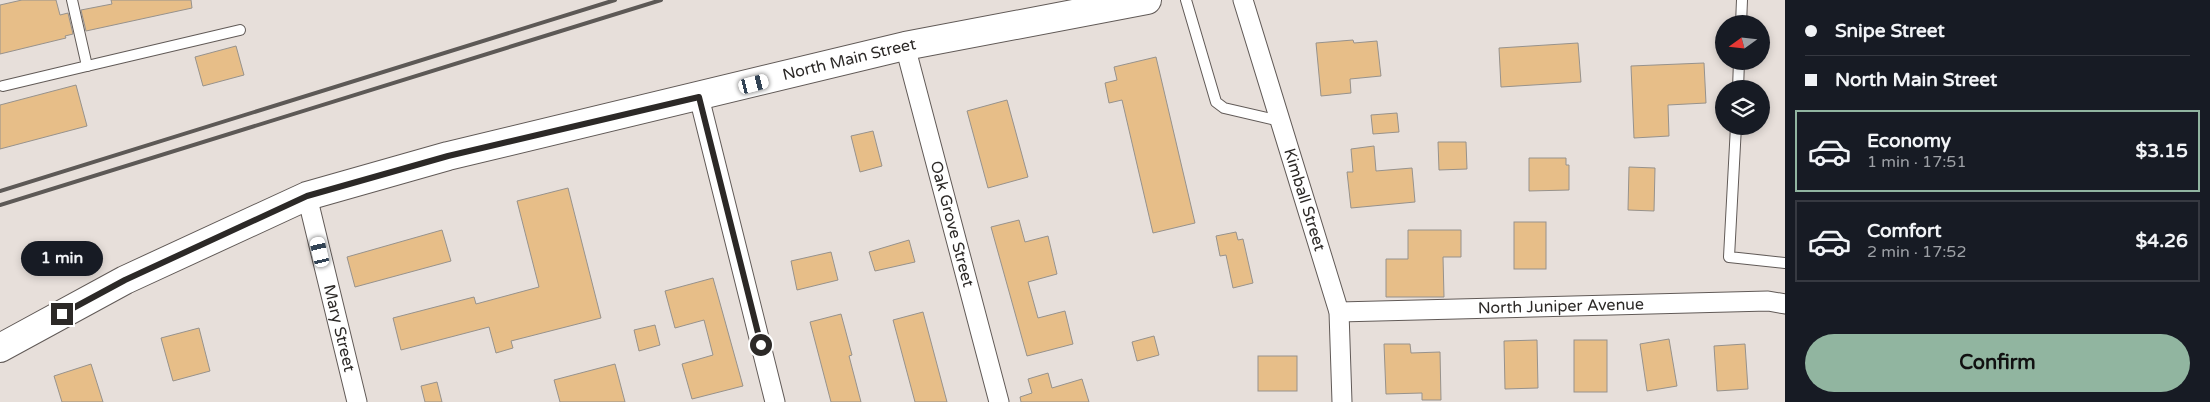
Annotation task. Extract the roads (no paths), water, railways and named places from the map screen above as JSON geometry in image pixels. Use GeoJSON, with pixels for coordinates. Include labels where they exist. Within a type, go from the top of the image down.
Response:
{"type":"FeatureCollection","features":[{"type":"Feature","properties":{"kind":"main road","name":"North Main Street"},"geometry":{"type":"LineString","coordinates":[[0,348],[125,280],[307,196],[448,156],[905,46],[1147,0]]}},
{"type":"Feature","properties":{"kind":"street","name":"Kimball Street"},"geometry":{"type":"LineString","coordinates":[[1243,0],[1339,312],[1342,402]]}},
{"type":"Feature","properties":{"kind":"street","name":"Oak Grove Street"},"geometry":{"type":"LineString","coordinates":[[905,46],[999,402]]}},
{"type":"Feature","properties":{"kind":"street"},"geometry":{"type":"LineString","coordinates":[[699,97],[775,402]]}},
{"type":"Feature","properties":{"kind":"street","name":"Mary Street"},"geometry":{"type":"LineString","coordinates":[[307,196],[357,402]]}},
{"type":"Feature","properties":{"kind":"street","name":"North Juniper Avenue"},"geometry":{"type":"LineString","coordinates":[[1339,312],[1768,301],[1785,304]]}},
{"type":"Feature","properties":{"kind":"lane"},"geometry":{"type":"LineString","coordinates":[[72,0],[87,66]]}},
{"type":"Feature","properties":{"kind":"lane"},"geometry":{"type":"LineString","coordinates":[[1186,0],[1216,102],[1224,108],[1280,121]]}},
{"type":"Feature","properties":{"kind":"lane"},"geometry":{"type":"LineString","coordinates":[[1741,15],[1742,0]]}},
{"type":"Feature","properties":{"kind":"lane"},"geometry":{"type":"LineString","coordinates":[[3,86],[240,30]]}},
{"type":"Feature","properties":{"kind":"lane"},"geometry":{"type":"LineString","coordinates":[[1736,135],[1729,257],[1785,263]]}},
{"type":"Feature","properties":{"kind":"railway"},"geometry":{"type":"LineString","coordinates":[[0,191],[615,0]]}},
{"type":"Feature","properties":{"kind":"railway"},"geometry":{"type":"LineString","coordinates":[[0,205],[661,0]]}}]}
